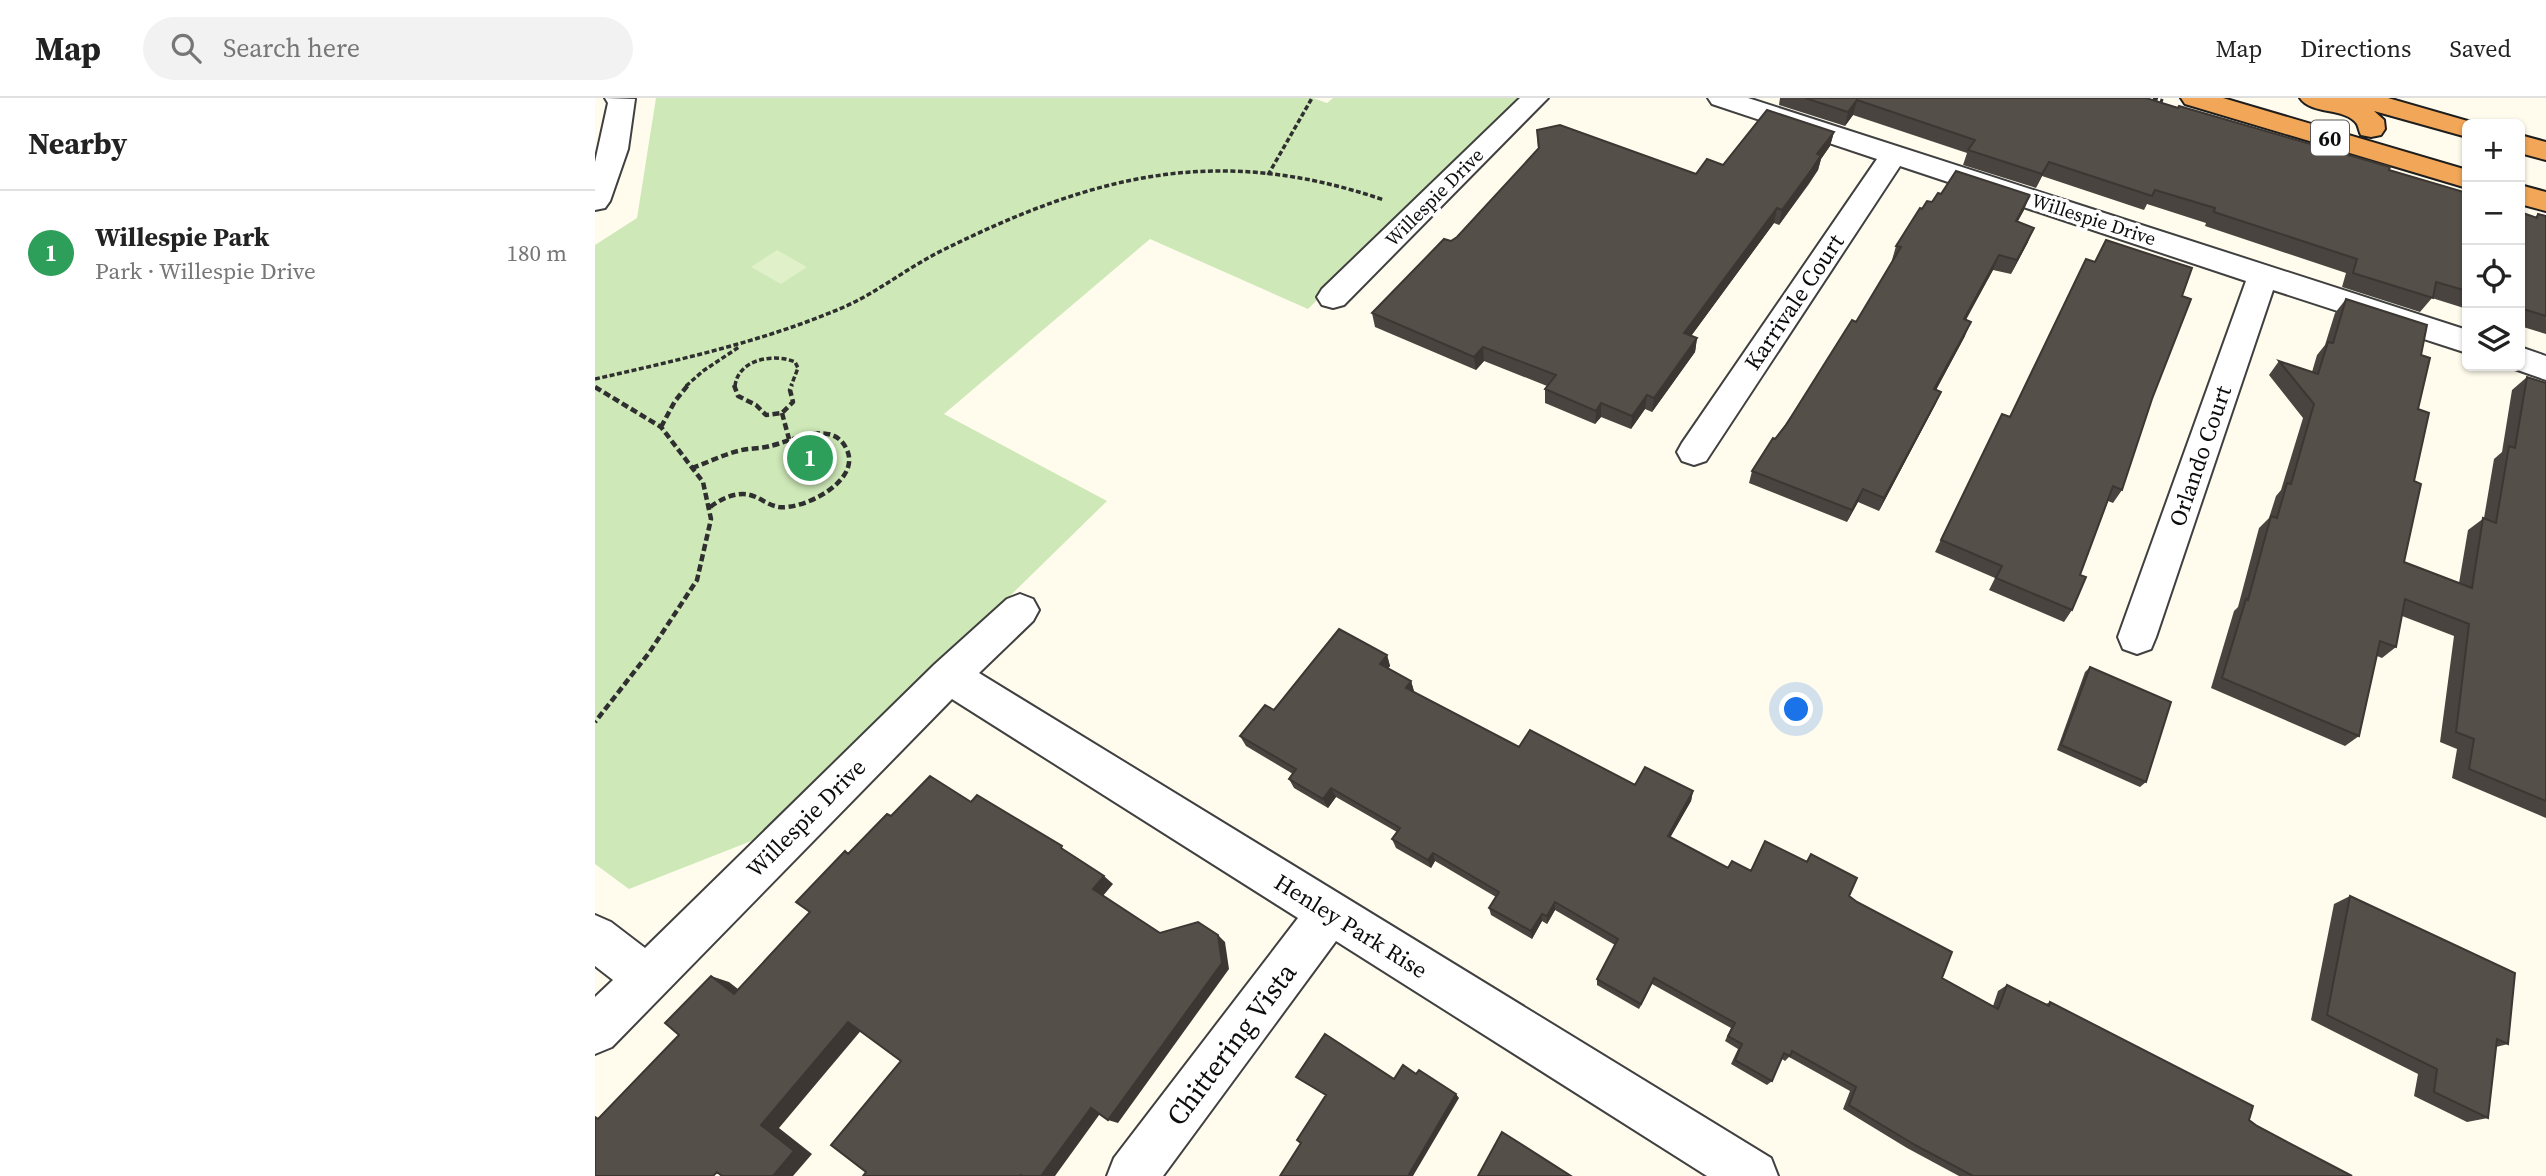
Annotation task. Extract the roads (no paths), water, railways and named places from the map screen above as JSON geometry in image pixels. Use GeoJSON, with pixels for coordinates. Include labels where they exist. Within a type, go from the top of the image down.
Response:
{"type":"FeatureCollection","features":[{"type":"Feature","properties":{"kind":"highway","name":"60"},"geometry":{"type":"LineString","coordinates":[[2194,98],[2462,178]]}},
{"type":"Feature","properties":{"kind":"highway","name":"60"},"geometry":{"type":"LineString","coordinates":[[2313,98],[2350,109],[2370,120],[2371,132],[2365,139],[2342,142]]}},
{"type":"Feature","properties":{"kind":"highway","name":"60"},"geometry":{"type":"LineString","coordinates":[[2358,98],[2462,128]]}},
{"type":"Feature","properties":{"kind":"highway"},"geometry":{"type":"LineString","coordinates":[[2525,145],[2546,151]]}},
{"type":"Feature","properties":{"kind":"highway"},"geometry":{"type":"LineString","coordinates":[[2525,196],[2546,202]]}},
{"type":"Feature","properties":{"kind":"street"},"geometry":{"type":"LineString","coordinates":[[595,201],[614,149],[622,99],[618,98]]}},
{"type":"Feature","properties":{"kind":"street","name":"Willespie Drive"},"geometry":{"type":"LineString","coordinates":[[1333,297],[1535,98]]}},
{"type":"Feature","properties":{"kind":"street","name":"Willespie Drive"},"geometry":{"type":"LineString","coordinates":[[1721,98],[2462,340]]}},
{"type":"Feature","properties":{"kind":"street","name":"Karrivale Court"},"geometry":{"type":"LineString","coordinates":[[1693,452],[1895,153]]}},
{"type":"Feature","properties":{"kind":"street","name":"Orlando Court"},"geometry":{"type":"LineString","coordinates":[[2137,637],[2263,275]]}},
{"type":"Feature","properties":{"kind":"street"},"geometry":{"type":"LineString","coordinates":[[2525,361],[2546,368]]}},
{"type":"Feature","properties":{"kind":"street","name":"Willespie Drive"},"geometry":{"type":"LineString","coordinates":[[595,1030],[949,676],[1020,610]]}},
{"type":"Feature","properties":{"kind":"street","name":"Henley Park Rise"},"geometry":{"type":"LineString","coordinates":[[949,676],[1753,1176]]}},
{"type":"Feature","properties":{"kind":"street","name":"Chittering Vista"},"geometry":{"type":"LineString","coordinates":[[1132,1176],[1330,912]]}},
{"type":"Feature","properties":{"kind":"street"},"geometry":{"type":"LineString","coordinates":[[595,938],[647,977]]}},
{"type":"Feature","properties":{"kind":"place","name":"Willespie Park"},"geometry":{"type":"Point","coordinates":[810,458]}}]}
